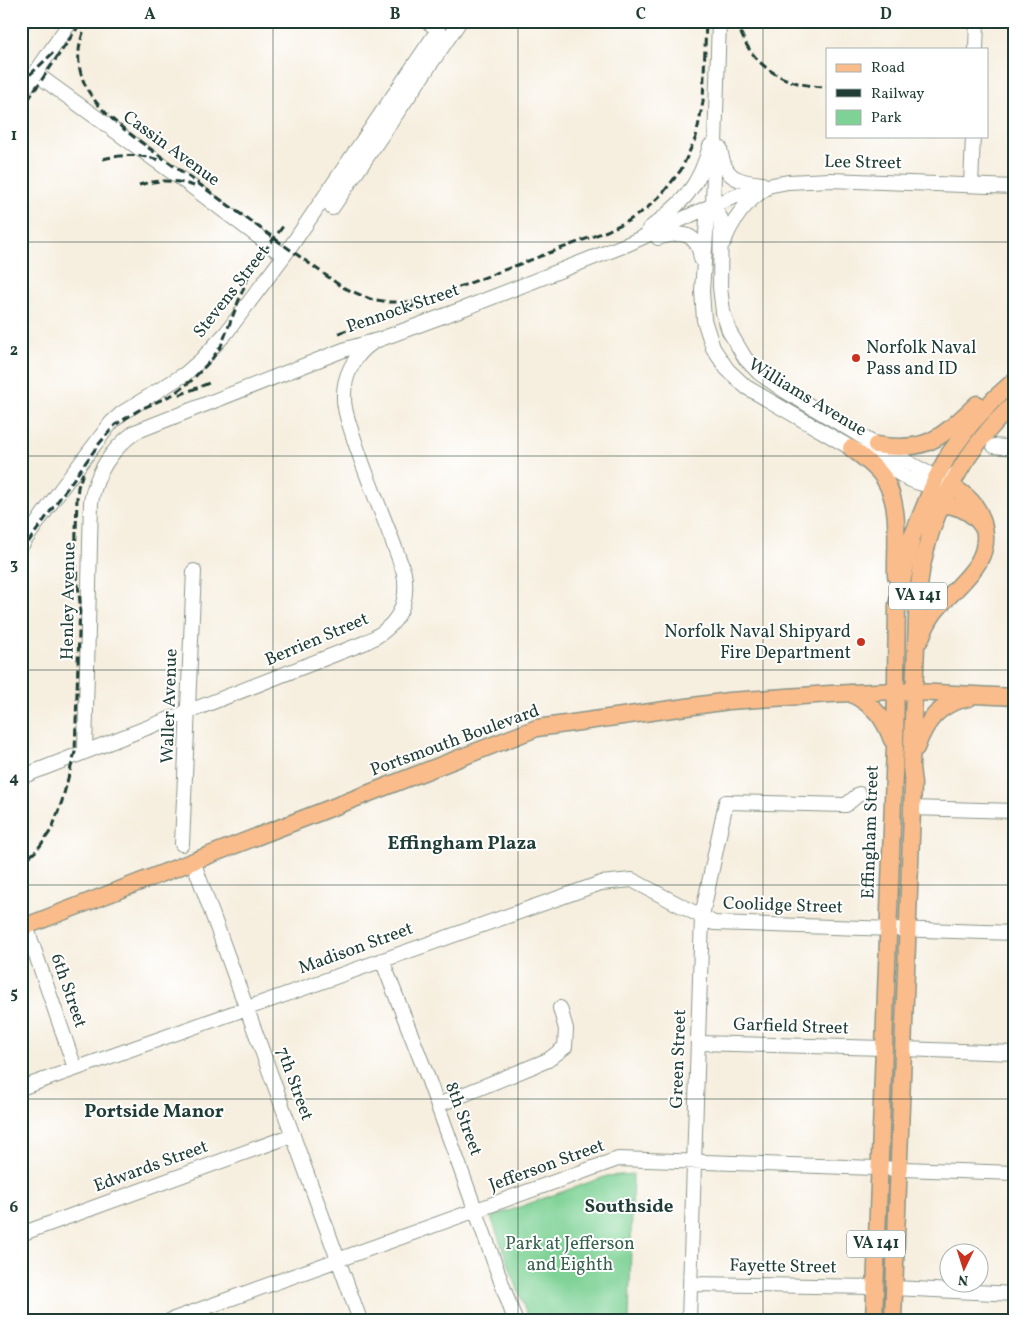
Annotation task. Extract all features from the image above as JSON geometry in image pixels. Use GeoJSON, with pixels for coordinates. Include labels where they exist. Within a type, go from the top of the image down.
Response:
{"type":"FeatureCollection","features":[{"type":"Feature","properties":{"kind":"main road"},"geometry":{"type":"LineString","coordinates":[[876,445],[905,448],[933,440],[948,430],[988,394],[1015,376]]}},
{"type":"Feature","properties":{"kind":"main road","name":"Effingham Street"},"geometry":{"type":"LineString","coordinates":[[893,1320],[918,596],[922,566],[943,504],[941,483],[949,454],[971,424],[1015,380]]}},
{"type":"Feature","properties":{"kind":"main road","name":"Effingham Street"},"geometry":{"type":"LineString","coordinates":[[874,1320],[895,746],[897,605],[907,555],[920,512],[941,483],[965,463],[978,443],[1015,403]]}},
{"type":"Feature","properties":{"kind":"main road"},"geometry":{"type":"LineString","coordinates":[[851,448],[876,468],[892,494],[896,515],[897,605]]}},
{"type":"Feature","properties":{"kind":"main road"},"geometry":{"type":"LineString","coordinates":[[915,666],[918,648],[928,621],[977,566],[982,558],[986,542],[985,530],[974,503],[962,492],[941,483]]}},
{"type":"Feature","properties":{"kind":"main road"},"geometry":{"type":"LineString","coordinates":[[920,512],[931,506],[943,504],[970,514],[980,522],[985,530]]}},
{"type":"Feature","properties":{"kind":"main road","name":"Portsmouth Boulevard"},"geometry":{"type":"LineString","coordinates":[[24,927],[537,728],[730,702],[850,693],[896,691],[1015,697]]}},
{"type":"Feature","properties":{"kind":"main road"},"geometry":{"type":"LineString","coordinates":[[850,693],[877,711],[886,724],[895,746]]}},
{"type":"Feature","properties":{"kind":"main road"},"geometry":{"type":"LineString","coordinates":[[911,761],[922,733],[934,716],[955,701],[984,695]]}},
{"type":"Feature","properties":{"kind":"street"},"geometry":{"type":"LineString","coordinates":[[21,94],[71,21]]}},
{"type":"Feature","properties":{"kind":"street","name":"Stevens Street"},"geometry":{"type":"LineString","coordinates":[[21,546],[111,423],[122,413],[185,374],[208,354],[226,333],[284,256],[438,30],[427,21]]}},
{"type":"Feature","properties":{"kind":"street"},"geometry":{"type":"LineString","coordinates":[[332,208],[460,21]]}},
{"type":"Feature","properties":{"kind":"street","name":"Williams Avenue"},"geometry":{"type":"LineString","coordinates":[[719,21],[713,205],[707,219],[702,308],[706,332],[713,348],[727,369],[746,387],[851,448],[870,456],[917,482],[941,483]]}},
{"type":"Feature","properties":{"kind":"street"},"geometry":{"type":"LineString","coordinates":[[976,48],[977,21]]}},
{"type":"Feature","properties":{"kind":"street","name":"Cassin Avenue"},"geometry":{"type":"LineString","coordinates":[[35,73],[284,256]]}},
{"type":"Feature","properties":{"kind":"street"},"geometry":{"type":"LineString","coordinates":[[715,122],[722,163],[728,172],[741,181],[773,184]]}},
{"type":"Feature","properties":{"kind":"street"},"geometry":{"type":"LineString","coordinates":[[628,244],[676,208],[689,194],[703,167],[715,122]]}},
{"type":"Feature","properties":{"kind":"street"},"geometry":{"type":"LineString","coordinates":[[971,185],[973,138]]}},
{"type":"Feature","properties":{"kind":"street","name":"Lee Street"},"geometry":{"type":"LineString","coordinates":[[713,205],[755,188],[773,184],[830,180],[1015,186]]}},
{"type":"Feature","properties":{"kind":"street"},"geometry":{"type":"LineString","coordinates":[[722,250],[728,232],[742,210],[757,194],[773,184]]}},
{"type":"Feature","properties":{"kind":"street","name":"Williams Avenue"},"geometry":{"type":"LineString","coordinates":[[713,205],[721,219],[720,287],[723,312],[729,331],[745,358],[759,373],[779,387],[941,483]]}},
{"type":"Feature","properties":{"kind":"street","name":"Pennock Street"},"geometry":{"type":"LineString","coordinates":[[110,455],[129,436],[144,428],[346,349],[378,340],[465,308],[628,244],[713,205]]}},
{"type":"Feature","properties":{"kind":"street"},"geometry":{"type":"LineString","coordinates":[[628,244],[660,238],[670,234],[686,236],[699,246],[703,273]]}},
{"type":"Feature","properties":{"kind":"street","name":"Berrien Street"},"geometry":{"type":"LineString","coordinates":[[21,777],[375,638],[389,628],[400,612],[405,596],[404,573],[358,450],[344,404],[344,388],[350,368],[365,348],[378,340]]}},
{"type":"Feature","properties":{"kind":"street"},"geometry":{"type":"LineString","coordinates":[[994,446],[1015,448]]}},
{"type":"Feature","properties":{"kind":"street","name":"Henley Avenue"},"geometry":{"type":"LineString","coordinates":[[84,752],[91,502],[101,471],[110,455]]}},
{"type":"Feature","properties":{"kind":"street","name":"Waller Avenue"},"geometry":{"type":"LineString","coordinates":[[182,844],[194,571]]}},
{"type":"Feature","properties":{"kind":"street","name":"Green Street"},"geometry":{"type":"LineString","coordinates":[[689,1320],[702,916],[726,802],[846,805],[858,794]]}},
{"type":"Feature","properties":{"kind":"street"},"geometry":{"type":"LineString","coordinates":[[911,808],[1015,811]]}},
{"type":"Feature","properties":{"kind":"street","name":"7th Street"},"geometry":{"type":"LineString","coordinates":[[193,861],[360,1320]]}},
{"type":"Feature","properties":{"kind":"street","name":"Madison Street"},"geometry":{"type":"LineString","coordinates":[[21,1088],[601,883],[632,880],[702,916]]}},
{"type":"Feature","properties":{"kind":"street","name":"Coolidge Street"},"geometry":{"type":"LineString","coordinates":[[702,916],[714,923],[1015,933]]}},
{"type":"Feature","properties":{"kind":"street","name":"6th Street"},"geometry":{"type":"LineString","coordinates":[[24,927],[75,1068]]}},
{"type":"Feature","properties":{"kind":"street","name":"8th Street"},"geometry":{"type":"LineString","coordinates":[[382,960],[438,1105],[515,1320]]}},
{"type":"Feature","properties":{"kind":"street"},"geometry":{"type":"LineString","coordinates":[[438,1105],[548,1060],[565,1047],[566,1029],[560,1008]]}},
{"type":"Feature","properties":{"kind":"street","name":"Garfield Street"},"geometry":{"type":"LineString","coordinates":[[698,1042],[884,1048]]}},
{"type":"Feature","properties":{"kind":"street"},"geometry":{"type":"LineString","coordinates":[[903,1049],[1015,1053]]}},
{"type":"Feature","properties":{"kind":"street","name":"Edwards Street"},"geometry":{"type":"LineString","coordinates":[[21,1234],[293,1134]]}},
{"type":"Feature","properties":{"kind":"street","name":"Jefferson Street"},"geometry":{"type":"LineString","coordinates":[[171,1320],[476,1212],[618,1159],[1015,1173]]}},
{"type":"Feature","properties":{"kind":"street","name":"Fayette Street"},"geometry":{"type":"LineString","coordinates":[[690,1284],[874,1287]]}},
{"type":"Feature","properties":{"kind":"street"},"geometry":{"type":"LineString","coordinates":[[894,1288],[1015,1294]]}},
{"type":"Feature","properties":{"kind":"green space","name":"Park at Jefferson and Eighth"},"geometry":{"type":"Polygon","coordinates":[[[633,1174],[629,1320],[529,1320],[491,1217],[607,1176],[633,1174]]]}},
{"type":"Feature","properties":{"kind":"water"},"geometry":{"type":"Polygon","coordinates":[[[21,21],[34,21],[21,38],[21,21]]]}},
{"type":"Feature","properties":{"kind":"railway"},"geometry":{"type":"LineString","coordinates":[[21,110],[82,21]]}},
{"type":"Feature","properties":{"kind":"railway"},"geometry":{"type":"LineString","coordinates":[[88,21],[80,42],[79,61],[82,78],[90,94],[101,108],[146,146],[342,287],[370,299],[390,302],[411,302],[430,298],[607,231],[628,221],[646,209],[662,194],[681,170],[696,137],[703,102],[706,21]]}},
{"type":"Feature","properties":{"kind":"railway"},"geometry":{"type":"LineString","coordinates":[[737,21],[750,50],[770,70],[782,78],[796,83],[826,87]]}},
{"type":"Feature","properties":{"kind":"railway"},"geometry":{"type":"LineString","coordinates":[[21,83],[55,51]]}},
{"type":"Feature","properties":{"kind":"railway"},"geometry":{"type":"LineString","coordinates":[[103,159],[132,156],[162,161]]}},
{"type":"Feature","properties":{"kind":"railway"},"geometry":{"type":"LineString","coordinates":[[139,185],[168,181],[197,187]]}},
{"type":"Feature","properties":{"kind":"railway"},"geometry":{"type":"LineString","coordinates":[[21,552],[99,444],[115,425],[139,410],[172,395],[191,381],[212,359],[221,346],[251,269],[284,225]]}},
{"type":"Feature","properties":{"kind":"railway"},"geometry":{"type":"LineString","coordinates":[[339,333],[416,305]]}},
{"type":"Feature","properties":{"kind":"railway"},"geometry":{"type":"LineString","coordinates":[[179,395],[209,383]]}},
{"type":"Feature","properties":{"kind":"railway"},"geometry":{"type":"LineString","coordinates":[[75,564],[78,487],[84,470]]}},
{"type":"Feature","properties":{"kind":"railway"},"geometry":{"type":"LineString","coordinates":[[21,864],[37,850],[52,829],[62,801],[75,752],[80,602],[75,559]]}},
{"type":"Feature","properties":{"kind":"place","name":"Norfolk Naval Pass and ID"},"geometry":{"type":"Point","coordinates":[856,358]}},
{"type":"Feature","properties":{"kind":"place","name":"Norfolk Naval Shipyard Fire Department"},"geometry":{"type":"Point","coordinates":[861,642]}},
{"type":"Feature","properties":{"kind":"district","name":"Effingham Plaza"},"geometry":{"type":"Point","coordinates":[462,844]}},
{"type":"Feature","properties":{"kind":"district","name":"Portside Manor"},"geometry":{"type":"Point","coordinates":[154,1112]}},
{"type":"Feature","properties":{"kind":"district","name":"Southside"},"geometry":{"type":"Point","coordinates":[629,1207]}}]}
